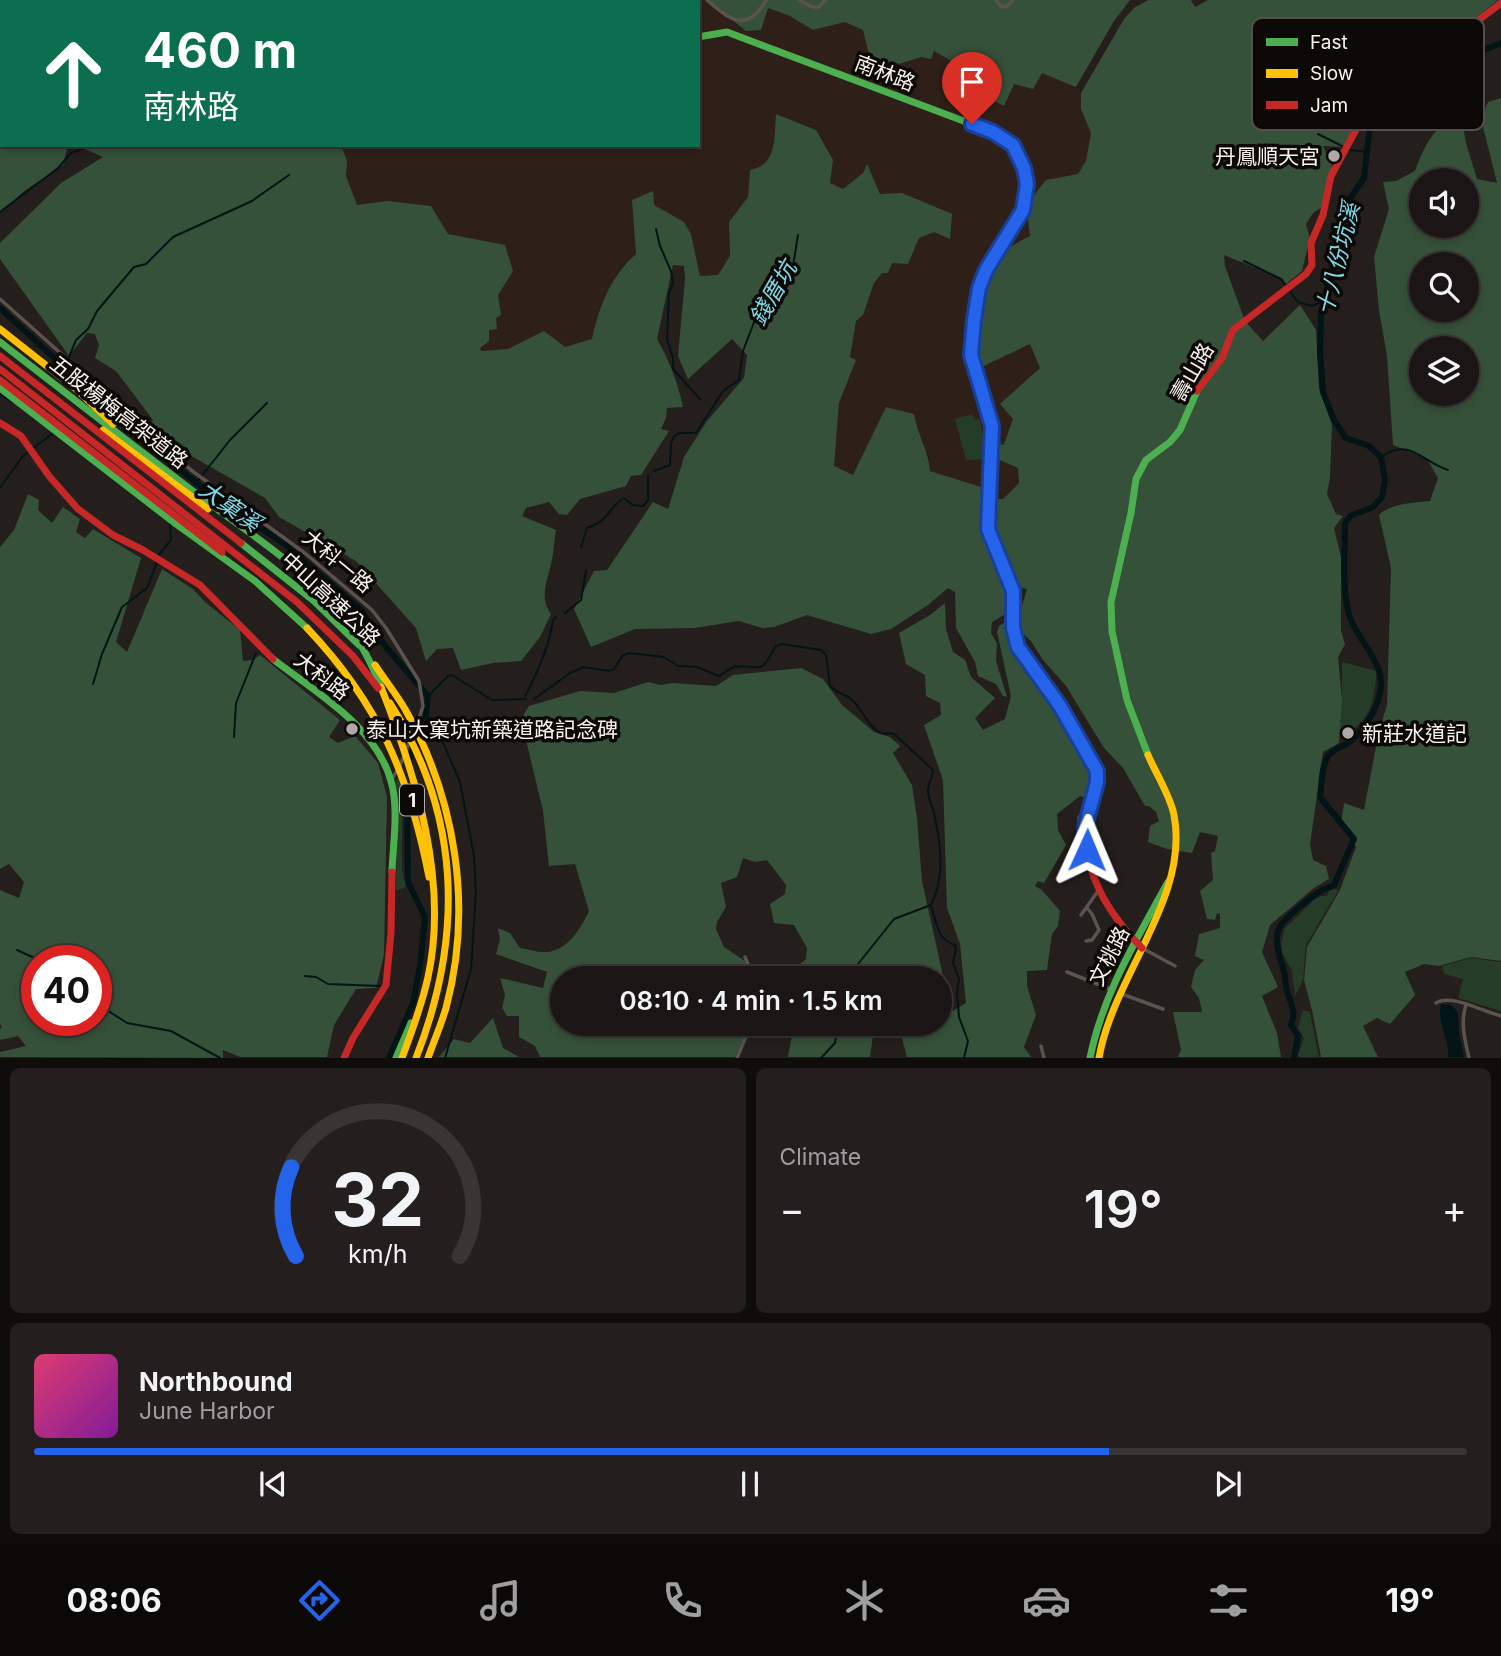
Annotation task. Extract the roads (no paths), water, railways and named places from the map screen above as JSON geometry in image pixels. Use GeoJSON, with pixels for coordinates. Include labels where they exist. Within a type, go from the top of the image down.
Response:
{"type":"FeatureCollection","features":[{"type":"Feature","properties":{"kind":"main road","name":"壽山路"},"geometry":{"type":"LineString","coordinates":[[1480,18],[1501,2]]}},
{"type":"Feature","properties":{"kind":"main road","name":"南林路"},"geometry":{"type":"LineString","coordinates":[[700,37],[727,32],[982,128],[1013,145],[1024,168],[1026,199],[1023,210],[986,270],[979,288],[971,355],[992,426],[988,529],[1013,591],[1013,628],[1018,647],[1060,706],[1095,765],[1097,782],[1089,810]]}},
{"type":"Feature","properties":{"kind":"main road","name":"壽山路"},"geometry":{"type":"LineString","coordinates":[[1175,842],[1173,811],[1148,757],[1127,700],[1112,631],[1111,601],[1136,479],[1146,460],[1170,442],[1180,430],[1196,393],[1222,358],[1233,330],[1306,274],[1312,265],[1311,243],[1324,215],[1329,181],[1356,130]]}},
{"type":"Feature","properties":{"kind":"main road"},"geometry":{"type":"LineString","coordinates":[[0,329],[76,390],[217,524]]}},
{"type":"Feature","properties":{"kind":"main road","name":"五股楊梅高架道路"},"geometry":{"type":"LineString","coordinates":[[0,342],[304,574],[329,598],[359,639],[372,664],[392,717],[422,812],[434,877],[429,977],[418,1018],[402,1058]]}},
{"type":"Feature","properties":{"kind":"main road"},"geometry":{"type":"LineString","coordinates":[[0,351],[212,512],[261,543]]}},
{"type":"Feature","properties":{"kind":"main road","name":"中山高速公路"},"geometry":{"type":"LineString","coordinates":[[0,356],[278,571],[343,628],[389,683],[415,725],[428,751],[446,802],[459,880],[457,948],[451,984],[428,1058]]}},
{"type":"Feature","properties":{"kind":"main road","name":"中山高速公路"},"geometry":{"type":"LineString","coordinates":[[0,369],[325,626],[376,685],[410,735],[428,778],[442,836],[448,912],[440,982],[428,1027],[416,1058]]}},
{"type":"Feature","properties":{"kind":"main road"},"geometry":{"type":"LineString","coordinates":[[0,380],[262,587]]}},
{"type":"Feature","properties":{"kind":"main road"},"geometry":{"type":"LineString","coordinates":[[0,390],[49,428],[187,515]]}},
{"type":"Feature","properties":{"kind":"main road","name":"1"},"geometry":{"type":"LineString","coordinates":[[0,390],[262,587],[307,627],[336,660],[383,729],[400,765],[420,827],[431,901],[426,966],[414,1017],[396,1058]]}},
{"type":"Feature","properties":{"kind":"main road","name":"大科路"},"geometry":{"type":"LineString","coordinates":[[0,424],[17,432],[62,494],[78,509],[113,534],[200,585],[269,656],[351,720],[378,754],[391,780],[394,800],[391,933],[386,985],[353,1038],[344,1058]]}},
{"type":"Feature","properties":{"kind":"main road"},"geometry":{"type":"LineString","coordinates":[[1089,810],[1085,835],[1089,865],[1098,891],[1142,948]]}},
{"type":"Feature","properties":{"kind":"main road","name":"文桃路"},"geometry":{"type":"LineString","coordinates":[[1099,1058],[1103,1035],[1119,993],[1162,909],[1172,875],[1175,842]]}},
{"type":"Feature","properties":{"kind":"main road","name":"文桃路"},"geometry":{"type":"LineString","coordinates":[[1090,1058],[1097,1026],[1110,989],[1172,875]]}},
{"type":"Feature","properties":{"kind":"street"},"geometry":{"type":"LineString","coordinates":[[707,0],[732,19],[744,21],[758,14],[766,0]]}},
{"type":"Feature","properties":{"kind":"street"},"geometry":{"type":"LineString","coordinates":[[799,0],[812,7],[819,7],[825,0]]}},
{"type":"Feature","properties":{"kind":"street"},"geometry":{"type":"LineString","coordinates":[[996,0],[1002,7],[1013,0]]}},
{"type":"Feature","properties":{"kind":"street","name":"大科一路"},"geometry":{"type":"LineString","coordinates":[[0,299],[191,470],[306,554],[372,610],[416,673],[422,691],[423,706],[419,721],[391,780]]}},
{"type":"Feature","properties":{"kind":"street"},"geometry":{"type":"LineString","coordinates":[[1089,810],[1079,817],[1079,841],[1070,865],[1089,865]]}},
{"type":"Feature","properties":{"kind":"street"},"geometry":{"type":"LineString","coordinates":[[1081,915],[1098,891]]}},
{"type":"Feature","properties":{"kind":"street"},"geometry":{"type":"LineString","coordinates":[[1086,941],[1092,940],[1099,930],[1093,914],[1087,908]]}},
{"type":"Feature","properties":{"kind":"street"},"geometry":{"type":"LineString","coordinates":[[1142,948],[1175,966]]}},
{"type":"Feature","properties":{"kind":"street"},"geometry":{"type":"LineString","coordinates":[[745,957],[749,966]]}},
{"type":"Feature","properties":{"kind":"street"},"geometry":{"type":"LineString","coordinates":[[1067,972],[1110,989]]}},
{"type":"Feature","properties":{"kind":"street"},"geometry":{"type":"LineString","coordinates":[[1119,993],[1163,1009]]}},
{"type":"Feature","properties":{"kind":"street"},"geometry":{"type":"LineString","coordinates":[[1436,1003],[1445,999],[1501,1016]]}},
{"type":"Feature","properties":{"kind":"street"},"geometry":{"type":"LineString","coordinates":[[1466,1005],[1463,1017],[1469,1058]]}},
{"type":"Feature","properties":{"kind":"street"},"geometry":{"type":"LineString","coordinates":[[737,1058],[746,1036]]}},
{"type":"Feature","properties":{"kind":"street"},"geometry":{"type":"LineString","coordinates":[[1041,1046],[1044,1058]]}},
{"type":"Feature","properties":{"kind":"waterway","name":"十八份坑溪"},"geometry":{"type":"LineString","coordinates":[[1484,50],[1501,43]]}},
{"type":"Feature","properties":{"kind":"waterway","name":"十八份坑溪"},"geometry":{"type":"LineString","coordinates":[[1294,1058],[1298,1036],[1291,1025],[1293,1009],[1277,946],[1278,932],[1286,919],[1303,904],[1334,885],[1354,839],[1320,797],[1323,770],[1330,753],[1350,742],[1366,724],[1374,710],[1381,687],[1373,657],[1348,610],[1344,556],[1345,524],[1350,516],[1373,507],[1382,497],[1385,480],[1381,457],[1369,446],[1346,438],[1334,420],[1323,392],[1320,353],[1321,314],[1347,203],[1364,178],[1369,130]]}},
{"type":"Feature","properties":{"kind":"waterway"},"geometry":{"type":"LineString","coordinates":[[1318,134],[1350,150],[1367,152]]}},
{"type":"Feature","properties":{"kind":"waterway"},"geometry":{"type":"LineString","coordinates":[[0,212],[58,168],[71,153],[88,147]]}},
{"type":"Feature","properties":{"kind":"waterway"},"geometry":{"type":"LineString","coordinates":[[61,365],[69,357],[76,340],[88,329],[97,311],[134,267],[146,264],[173,237],[252,201],[289,175]]}},
{"type":"Feature","properties":{"kind":"waterway"},"geometry":{"type":"LineString","coordinates":[[656,229],[673,283],[669,293],[667,339],[673,369],[700,399]]}},
{"type":"Feature","properties":{"kind":"waterway","name":"錢厝坑"},"geometry":{"type":"LineString","coordinates":[[654,471],[670,465],[674,436],[680,433],[696,433],[723,391],[739,380],[743,351],[758,312],[793,266],[798,235]]}},
{"type":"Feature","properties":{"kind":"waterway"},"geometry":{"type":"LineString","coordinates":[[1244,261],[1281,279],[1298,302],[1312,306],[1326,300]]}},
{"type":"Feature","properties":{"kind":"waterway","name":"大窠溪"},"geometry":{"type":"LineString","coordinates":[[0,308],[142,439],[213,496],[286,545],[361,610],[385,646],[428,696],[425,723]]}},
{"type":"Feature","properties":{"kind":"waterway"},"geometry":{"type":"LineString","coordinates":[[0,394],[14,403]]}},
{"type":"Feature","properties":{"kind":"waterway"},"geometry":{"type":"LineString","coordinates":[[196,483],[230,440],[267,403]]}},
{"type":"Feature","properties":{"kind":"waterway"},"geometry":{"type":"LineString","coordinates":[[0,488],[23,456],[52,434]]}},
{"type":"Feature","properties":{"kind":"waterway"},"geometry":{"type":"LineString","coordinates":[[1381,457],[1391,451],[1407,450],[1448,470]]}},
{"type":"Feature","properties":{"kind":"waterway","name":"錢厝坑"},"geometry":{"type":"LineString","coordinates":[[581,547],[587,528],[601,521],[624,498],[633,505],[643,506],[648,500],[648,475]]}},
{"type":"Feature","properties":{"kind":"waterway"},"geometry":{"type":"LineString","coordinates":[[158,556],[171,540],[170,524]]}},
{"type":"Feature","properties":{"kind":"waterway"},"geometry":{"type":"LineString","coordinates":[[93,684],[102,654],[122,607],[147,588],[157,562]]}},
{"type":"Feature","properties":{"kind":"waterway","name":"錢厝坑"},"geometry":{"type":"LineString","coordinates":[[565,613],[581,600],[586,570]]}},
{"type":"Feature","properties":{"kind":"waterway","name":"錢厝坑"},"geometry":{"type":"LineString","coordinates":[[525,696],[542,659],[556,617]]}},
{"type":"Feature","properties":{"kind":"waterway"},"geometry":{"type":"LineString","coordinates":[[534,699],[570,673],[584,667],[609,671],[614,669],[622,656],[629,653],[664,657],[678,666],[697,667],[719,676],[734,667],[762,666],[776,646],[782,644],[821,650],[826,655],[830,686],[853,701],[877,731],[893,733],[933,770],[928,794],[940,851],[940,873],[935,895],[931,905],[894,919],[858,966]]}},
{"type":"Feature","properties":{"kind":"waterway"},"geometry":{"type":"LineString","coordinates":[[234,737],[236,703],[256,653]]}},
{"type":"Feature","properties":{"kind":"waterway"},"geometry":{"type":"LineString","coordinates":[[428,696],[452,675],[492,700],[526,699]]}},
{"type":"Feature","properties":{"kind":"waterway"},"geometry":{"type":"LineString","coordinates":[[424,731],[442,740],[460,782],[474,856],[476,892],[471,969],[445,1058]]}},
{"type":"Feature","properties":{"kind":"waterway","name":"大窠溪"},"geometry":{"type":"LineString","coordinates":[[409,768],[410,758],[424,731]]}},
{"type":"Feature","properties":{"kind":"waterway","name":"大窠溪"},"geometry":{"type":"LineString","coordinates":[[389,1058],[413,1003],[425,917],[408,882],[407,789]]}},
{"type":"Feature","properties":{"kind":"waterway"},"geometry":{"type":"LineString","coordinates":[[931,906],[941,934],[955,945],[956,949],[953,962],[959,979],[959,1017],[968,1041],[964,1058]]}},
{"type":"Feature","properties":{"kind":"waterway"},"geometry":{"type":"LineString","coordinates":[[17,950],[21,952]]}},
{"type":"Feature","properties":{"kind":"waterway"},"geometry":{"type":"LineString","coordinates":[[305,976],[316,977],[328,984],[380,986]]}},
{"type":"Feature","properties":{"kind":"waterway"},"geometry":{"type":"LineString","coordinates":[[112,1013],[127,1023],[171,1031],[220,1058]]}},
{"type":"Feature","properties":{"kind":"waterway"},"geometry":{"type":"LineString","coordinates":[[821,1058],[835,1043],[836,1036]]}},
{"type":"Feature","properties":{"kind":"place","name":"丹鳳順天宮"},"geometry":{"type":"Point","coordinates":[1334,156]}},
{"type":"Feature","properties":{"kind":"place","name":"泰山大窠坑新築道路記念碑"},"geometry":{"type":"Point","coordinates":[352,729]}},
{"type":"Feature","properties":{"kind":"place","name":"新莊水道記"},"geometry":{"type":"Point","coordinates":[1348,733]}}]}
